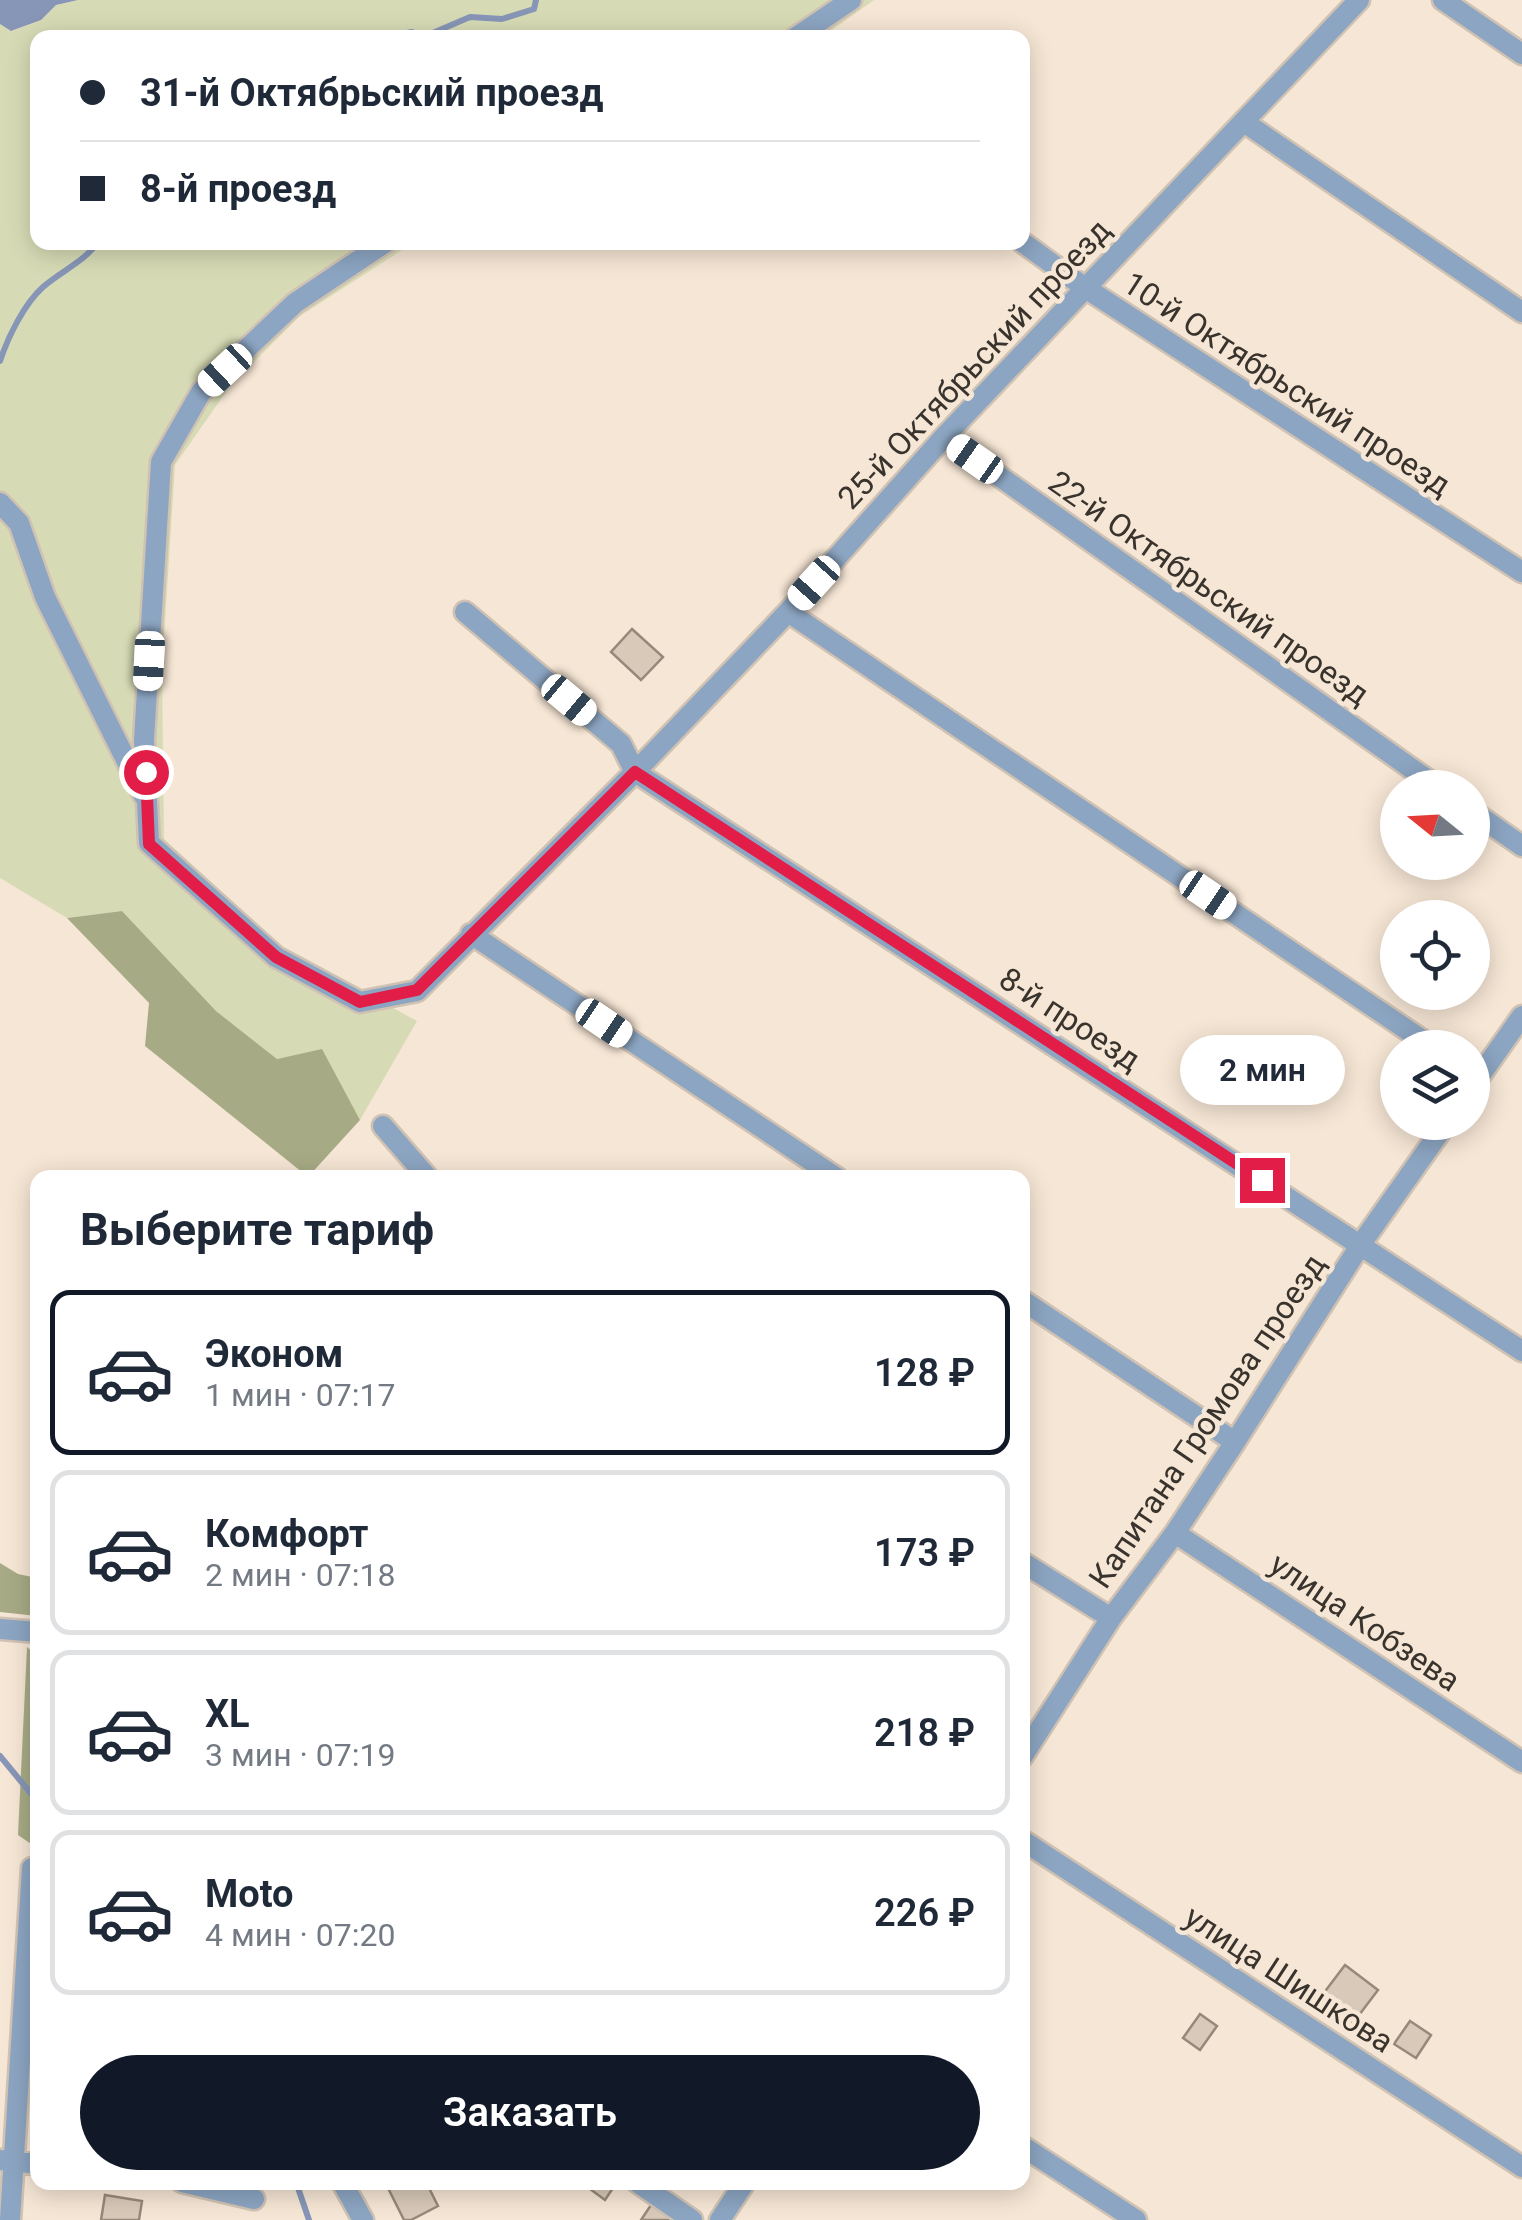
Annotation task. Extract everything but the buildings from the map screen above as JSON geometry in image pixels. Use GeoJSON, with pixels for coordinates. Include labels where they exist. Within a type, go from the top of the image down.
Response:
{"type":"FeatureCollection","features":[{"type":"Feature","properties":{"kind":"street"},"geometry":{"type":"LineString","coordinates":[[808,30],[851,0]]}},
{"type":"Feature","properties":{"kind":"street","name":"25-й Октябрьский проезд"},"geometry":{"type":"LineString","coordinates":[[147,802],[149,844],[276,957],[360,1002],[417,990],[788,612],[944,437],[1358,0]]}},
{"type":"Feature","properties":{"kind":"street"},"geometry":{"type":"LineString","coordinates":[[1443,0],[1522,54]]}},
{"type":"Feature","properties":{"kind":"street"},"geometry":{"type":"LineString","coordinates":[[1244,122],[1522,312]]}},
{"type":"Feature","properties":{"kind":"street","name":"10-й Октябрьский проезд"},"geometry":{"type":"LineString","coordinates":[[1030,248],[1084,287],[1522,572]]}},
{"type":"Feature","properties":{"kind":"street"},"geometry":{"type":"LineString","coordinates":[[147,802],[144,740],[160,462],[201,392],[295,304],[374,250]]}},
{"type":"Feature","properties":{"kind":"street","name":"22-й Октябрьский проезд"},"geometry":{"type":"LineString","coordinates":[[944,437],[1415,770]]}},
{"type":"Feature","properties":{"kind":"street"},"geometry":{"type":"LineString","coordinates":[[0,503],[19,523],[45,597],[147,802]]}},
{"type":"Feature","properties":{"kind":"street"},"geometry":{"type":"LineString","coordinates":[[465,612],[621,744],[635,772]]}},
{"type":"Feature","properties":{"kind":"street"},"geometry":{"type":"LineString","coordinates":[[788,612],[1407,1030]]}},
{"type":"Feature","properties":{"kind":"street","name":"8-й проезд"},"geometry":{"type":"LineString","coordinates":[[635,772],[1522,1351]]}},
{"type":"Feature","properties":{"kind":"street"},"geometry":{"type":"LineString","coordinates":[[1490,824],[1522,846]]}},
{"type":"Feature","properties":{"kind":"street"},"geometry":{"type":"LineString","coordinates":[[472,934],[826,1170]]}},
{"type":"Feature","properties":{"kind":"street"},"geometry":{"type":"LineString","coordinates":[[1490,1059],[1522,1016]]}},
{"type":"Feature","properties":{"kind":"street"},"geometry":{"type":"LineString","coordinates":[[383,1126],[421,1170]]}},
{"type":"Feature","properties":{"kind":"street","name":"Капитана Громова проезд"},"geometry":{"type":"LineString","coordinates":[[1030,1745],[1111,1618],[1236,1442],[1361,1244],[1434,1140]]}},
{"type":"Feature","properties":{"kind":"street"},"geometry":{"type":"LineString","coordinates":[[1030,1305],[1236,1442]]}},
{"type":"Feature","properties":{"kind":"street","name":"улица Кобзева"},"geometry":{"type":"LineString","coordinates":[[1175,1532],[1522,1762]]}},
{"type":"Feature","properties":{"kind":"street"},"geometry":{"type":"LineString","coordinates":[[1030,1567],[1111,1618]]}},
{"type":"Feature","properties":{"kind":"street"},"geometry":{"type":"LineString","coordinates":[[0,1629],[30,1631]]}},
{"type":"Feature","properties":{"kind":"street","name":"улица Шишкова"},"geometry":{"type":"LineString","coordinates":[[1030,1845],[1522,2167]]}},
{"type":"Feature","properties":{"kind":"street"},"geometry":{"type":"LineString","coordinates":[[10,2220],[8,2161],[30,1892]]}},
{"type":"Feature","properties":{"kind":"street"},"geometry":{"type":"LineString","coordinates":[[1030,2151],[1136,2220]]}},
{"type":"Feature","properties":{"kind":"street"},"geometry":{"type":"LineString","coordinates":[[216,2190],[254,2199]]}},
{"type":"Feature","properties":{"kind":"street"},"geometry":{"type":"LineString","coordinates":[[346,2190],[363,2220]]}},
{"type":"Feature","properties":{"kind":"street"},"geometry":{"type":"LineString","coordinates":[[648,2190],[692,2220]]}},
{"type":"Feature","properties":{"kind":"street"},"geometry":{"type":"LineString","coordinates":[[720,2220],[740,2190]]}},
{"type":"Feature","properties":{"kind":"green space"},"geometry":{"type":"Polygon","coordinates":[[[78,0],[874,0],[832,30],[30,30],[30,250],[402,250],[300,316],[230,386],[175,465],[162,669],[164,839],[282,947],[417,1021],[360,1120],[322,1050],[277,1059],[216,1011],[122,911],[67,918],[0,878],[0,24],[12,31],[41,20],[56,5],[78,0]]]}},
{"type":"Feature","properties":{"kind":"green space"},"geometry":{"type":"Polygon","coordinates":[[[122,911],[216,1011],[277,1059],[322,1049],[360,1120],[314,1170],[299,1170],[145,1046],[149,1003],[67,918],[122,911]]]}},
{"type":"Feature","properties":{"kind":"green space"},"geometry":{"type":"Polygon","coordinates":[[[0,1563],[30,1577],[30,1615],[0,1612],[0,1563]]]}},
{"type":"Feature","properties":{"kind":"green space"},"geometry":{"type":"Polygon","coordinates":[[[27,1647],[30,1843],[18,1835],[27,1647]]]}},
{"type":"Feature","properties":{"kind":"water"},"geometry":{"type":"Polygon","coordinates":[[[0,0],[78,0],[56,5],[41,20],[11,31],[0,24],[0,0]]]}},
{"type":"Feature","properties":{"kind":"waterway"},"geometry":{"type":"LineString","coordinates":[[440,30],[470,17],[502,19],[534,9],[536,0]]}},
{"type":"Feature","properties":{"kind":"waterway"},"geometry":{"type":"LineString","coordinates":[[0,361],[29,302],[91,250]]}},
{"type":"Feature","properties":{"kind":"waterway"},"geometry":{"type":"LineString","coordinates":[[0,1756],[30,1792]]}},
{"type":"Feature","properties":{"kind":"waterway"},"geometry":{"type":"LineString","coordinates":[[299,2190],[309,2220]]}},
{"type":"Feature","properties":{"kind":"route"},"geometry":{"type":"LineString","coordinates":[[146,772],[149,844],[276,957],[360,1002],[417,990],[635,772],[1262,1180]]}}]}
